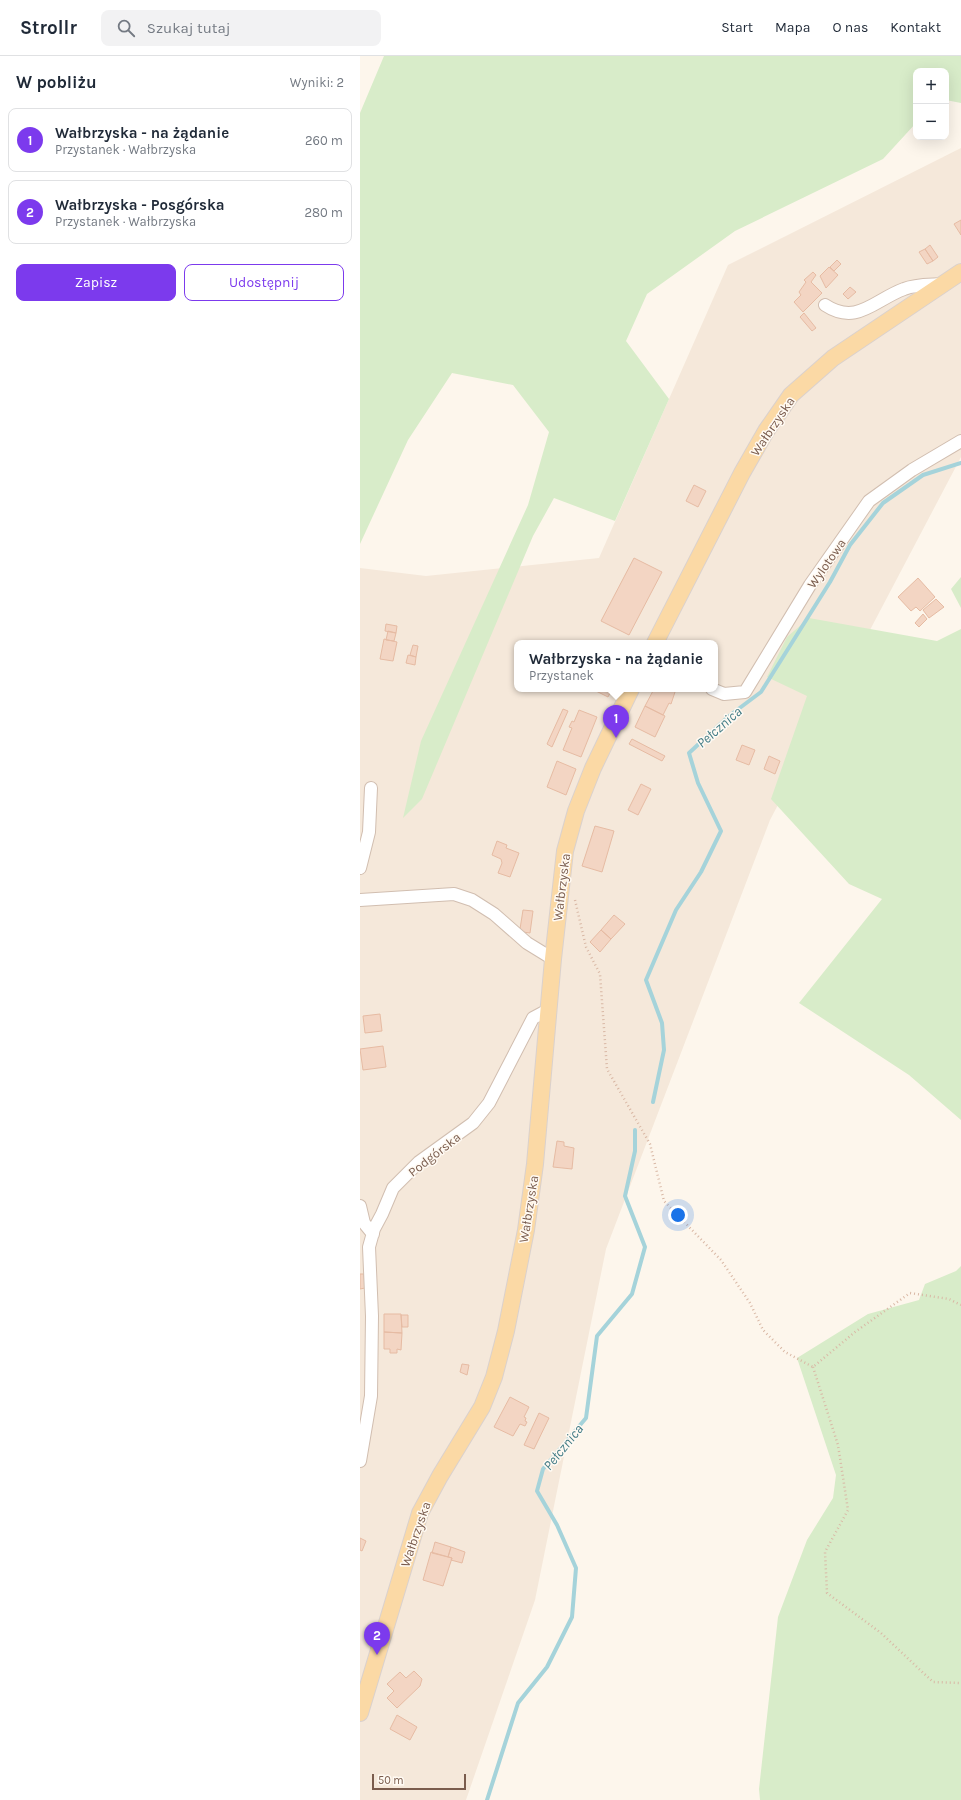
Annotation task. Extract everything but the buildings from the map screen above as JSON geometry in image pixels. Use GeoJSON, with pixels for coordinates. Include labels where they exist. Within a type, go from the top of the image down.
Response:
{"type":"FeatureCollection","features":[{"type":"Feature","properties":{"kind":"main road","name":"Wałbrzyska"},"geometry":{"type":"LineString","coordinates":[[657,640],[742,473],[766,431],[791,395],[832,358],[961,272]]}},
{"type":"Feature","properties":{"kind":"main road","name":"Wałbrzyska"},"geometry":{"type":"LineString","coordinates":[[360,1713],[420,1513],[440,1476],[482,1407],[494,1378],[506,1331],[526,1230],[535,1164],[561,867],[570,829],[592,768],[630,692]]}},
{"type":"Feature","properties":{"kind":"street"},"geometry":{"type":"LineString","coordinates":[[826,305],[835,311],[844,314],[860,312],[882,298],[905,288],[943,284]]}},
{"type":"Feature","properties":{"kind":"street","name":"Wylotowa"},"geometry":{"type":"LineString","coordinates":[[718,692],[724,694],[745,692],[810,584],[869,501],[912,470],[961,441]]}},
{"type":"Feature","properties":{"kind":"street"},"geometry":{"type":"LineString","coordinates":[[360,868],[369,832],[371,788]]}},
{"type":"Feature","properties":{"kind":"street"},"geometry":{"type":"LineString","coordinates":[[360,900],[454,894],[472,900],[494,914],[527,943],[553,959]]}},
{"type":"Feature","properties":{"kind":"street","name":"Podgórska"},"geometry":{"type":"LineString","coordinates":[[360,1461],[371,1396],[372,1316],[369,1247],[373,1234],[393,1188],[419,1162],[474,1123],[489,1103],[533,1018],[548,1010]]}},
{"type":"Feature","properties":{"kind":"street"},"geometry":{"type":"LineString","coordinates":[[360,1206],[364,1223],[373,1234]]}},
{"type":"Feature","properties":{"kind":"path"},"geometry":{"type":"LineString","coordinates":[[574,895],[586,947],[600,974],[607,1069],[650,1144],[664,1201],[721,1260],[750,1303],[763,1330],[785,1352],[813,1367],[838,1445],[848,1510],[825,1552],[827,1593],[881,1633],[933,1682],[961,1683]]}},
{"type":"Feature","properties":{"kind":"path"},"geometry":{"type":"LineString","coordinates":[[813,1367],[855,1332],[910,1293],[949,1299],[961,1305]]}},
{"type":"Feature","properties":{"kind":"shaded area"},"geometry":{"type":"Polygon","coordinates":[[[961,148],[961,457],[770,820],[606,1249],[535,1600],[466,1800],[360,1800],[360,568],[426,576],[599,558],[728,265],[961,148]]]}},
{"type":"Feature","properties":{"kind":"green space"},"geometry":{"type":"Polygon","coordinates":[[[384,56],[961,56],[961,103],[949,101],[949,68],[913,68],[913,126],[883,159],[735,231],[647,294],[626,341],[669,399],[615,521],[554,498],[533,536],[422,799],[403,818],[421,741],[528,505],[549,432],[513,385],[452,373],[408,440],[360,544],[360,113],[384,56]]]}},
{"type":"Feature","properties":{"kind":"green space"},"geometry":{"type":"Polygon","coordinates":[[[961,577],[961,608],[951,589],[961,577]]]}},
{"type":"Feature","properties":{"kind":"green space"},"geometry":{"type":"Polygon","coordinates":[[[809,618],[937,641],[961,629],[961,1120],[909,1075],[799,1003],[882,899],[849,884],[771,799],[807,696],[767,677],[787,637],[809,618]]]}},
{"type":"Feature","properties":{"kind":"green space"},"geometry":{"type":"Polygon","coordinates":[[[961,1266],[961,1800],[760,1800],[759,1789],[778,1617],[807,1540],[833,1498],[836,1475],[797,1358],[868,1314],[919,1300],[925,1284],[956,1271],[961,1266]]]}},
{"type":"Feature","properties":{"kind":"waterway","name":"Pełcznica"},"geometry":{"type":"LineString","coordinates":[[653,1102],[664,1050],[662,1023],[646,980],[676,910],[701,872],[721,831],[698,783],[689,753],[729,716],[761,692],[830,582],[850,545],[883,503],[923,475],[961,463]]}},
{"type":"Feature","properties":{"kind":"waterway","name":"Pełcznica"},"geometry":{"type":"LineString","coordinates":[[487,1800],[518,1703],[547,1667],[572,1617],[576,1568],[557,1525],[537,1491],[543,1469],[586,1418],[597,1336],[632,1294],[645,1247],[625,1196],[635,1151],[635,1130]]}},
{"type":"Feature","properties":{"kind":"place","name":"Wałbrzyska - na żądanie"},"geometry":{"type":"Point","coordinates":[616,738]}},
{"type":"Feature","properties":{"kind":"place","name":"Wałbrzyska - Posgórska"},"geometry":{"type":"Point","coordinates":[377,1655]}}]}
